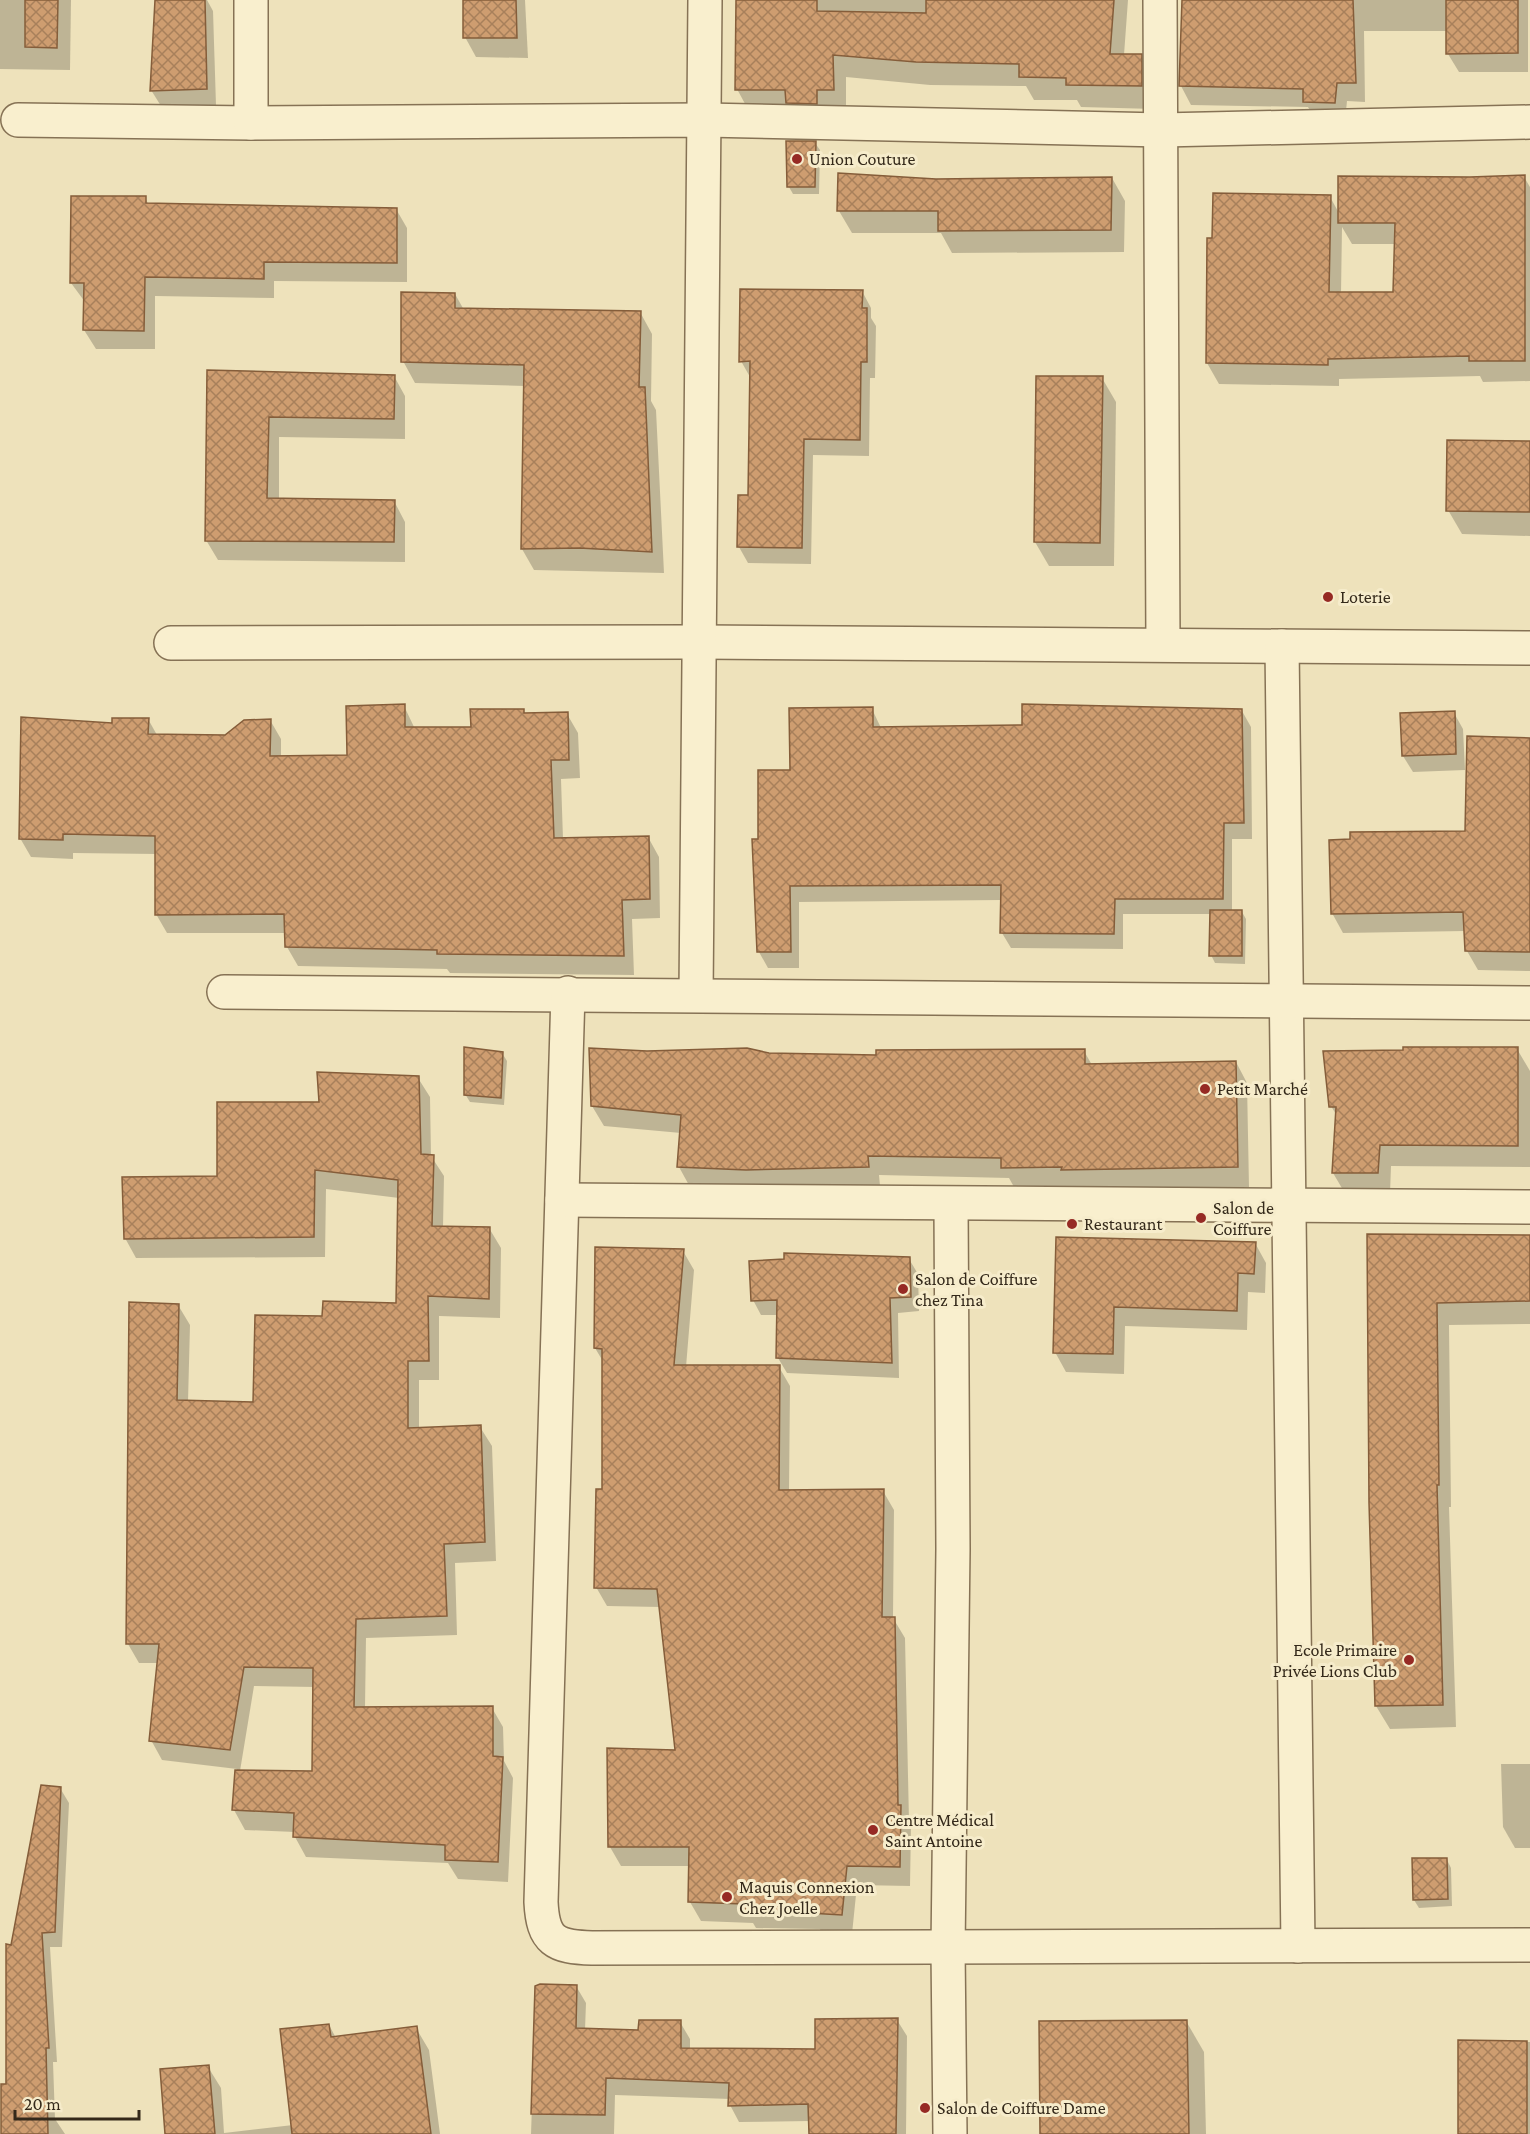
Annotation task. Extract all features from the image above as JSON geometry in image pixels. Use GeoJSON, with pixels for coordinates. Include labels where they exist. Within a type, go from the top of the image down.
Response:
{"type":"FeatureCollection","features":[{"type":"Feature","properties":{"kind":"street"},"geometry":{"type":"LineString","coordinates":[[251,0],[251,123]]}},
{"type":"Feature","properties":{"kind":"street"},"geometry":{"type":"LineString","coordinates":[[696,995],[705,0]]}},
{"type":"Feature","properties":{"kind":"street"},"geometry":{"type":"LineString","coordinates":[[1160,0],[1163,644]]}},
{"type":"Feature","properties":{"kind":"street"},"geometry":{"type":"LineString","coordinates":[[18,120],[251,123],[705,120],[1161,129],[1530,122]]}},
{"type":"Feature","properties":{"kind":"street"},"geometry":{"type":"LineString","coordinates":[[171,643],[700,642],[1530,648]]}},
{"type":"Feature","properties":{"kind":"street"},"geometry":{"type":"LineString","coordinates":[[1282,646],[1298,1946]]}},
{"type":"Feature","properties":{"kind":"street"},"geometry":{"type":"LineString","coordinates":[[225,992],[568,993],[1286,1003],[1530,1002]]}},
{"type":"Feature","properties":{"kind":"street"},"geometry":{"type":"LineString","coordinates":[[568,993],[542,1922],[550,1936],[565,1947],[948,1949],[1530,1946]]}},
{"type":"Feature","properties":{"kind":"street"},"geometry":{"type":"LineString","coordinates":[[562,1200],[951,1205],[1530,1207]]}},
{"type":"Feature","properties":{"kind":"street"},"geometry":{"type":"LineString","coordinates":[[950,2134],[948,1949],[953,1561],[951,1205]]}},
{"type":"Feature","properties":{"kind":"building"},"geometry":{"type":"Polygon","coordinates":[[[25,0],[58,0],[57,48],[25,47],[25,0]]]}},
{"type":"Feature","properties":{"kind":"building"},"geometry":{"type":"Polygon","coordinates":[[[155,0],[205,0],[207,89],[150,91],[155,0]]]}},
{"type":"Feature","properties":{"kind":"building"},"geometry":{"type":"Polygon","coordinates":[[[463,0],[516,0],[517,38],[463,38],[463,0]]]}},
{"type":"Feature","properties":{"kind":"building"},"geometry":{"type":"Polygon","coordinates":[[[736,0],[817,0],[817,11],[926,13],[926,0],[1114,0],[1110,54],[1142,54],[1142,86],[1066,85],[1066,78],[1019,77],[1019,64],[916,62],[833,55],[834,90],[817,90],[817,104],[786,103],[785,90],[735,90],[736,0]]]}},
{"type":"Feature","properties":{"kind":"building"},"geometry":{"type":"Polygon","coordinates":[[[1182,0],[1353,0],[1356,83],[1337,83],[1335,103],[1303,102],[1303,89],[1179,86],[1182,0]]]}},
{"type":"Feature","properties":{"kind":"building"},"geometry":{"type":"Polygon","coordinates":[[[1446,0],[1518,0],[1518,53],[1446,54],[1446,0]]]}},
{"type":"Feature","properties":{"kind":"building"},"geometry":{"type":"Polygon","coordinates":[[[786,141],[816,141],[815,187],[787,187],[786,141]]]}},
{"type":"Feature","properties":{"kind":"building"},"geometry":{"type":"Polygon","coordinates":[[[838,173],[936,179],[1112,177],[1111,230],[938,231],[938,211],[837,211],[838,173]]]}},
{"type":"Feature","properties":{"kind":"building"},"geometry":{"type":"Polygon","coordinates":[[[1525,175],[1525,361],[1469,361],[1469,356],[1328,359],[1328,365],[1206,363],[1207,238],[1212,238],[1213,193],[1331,195],[1329,292],[1393,292],[1395,223],[1338,223],[1338,176],[1525,175]]]}},
{"type":"Feature","properties":{"kind":"building"},"geometry":{"type":"Polygon","coordinates":[[[71,196],[146,196],[146,203],[397,208],[397,263],[264,262],[264,279],[145,277],[144,331],[83,330],[84,283],[70,283],[71,196]]]}},
{"type":"Feature","properties":{"kind":"building"},"geometry":{"type":"Polygon","coordinates":[[[740,289],[863,290],[862,308],[867,308],[867,362],[861,362],[860,440],[804,439],[802,548],[737,547],[738,495],[748,495],[750,361],[739,362],[740,289]]]}},
{"type":"Feature","properties":{"kind":"building"},"geometry":{"type":"Polygon","coordinates":[[[401,292],[455,293],[455,308],[641,311],[639,387],[645,387],[652,552],[579,548],[521,549],[524,365],[401,362],[401,292]]]}},
{"type":"Feature","properties":{"kind":"building"},"geometry":{"type":"Polygon","coordinates":[[[207,370],[395,375],[394,419],[269,417],[267,498],[395,500],[394,542],[205,541],[207,370]]]}},
{"type":"Feature","properties":{"kind":"building"},"geometry":{"type":"Polygon","coordinates":[[[1036,376],[1103,376],[1100,543],[1034,542],[1036,376]]]}},
{"type":"Feature","properties":{"kind":"building"},"geometry":{"type":"Polygon","coordinates":[[[1447,440],[1530,441],[1530,512],[1446,511],[1447,440]]]}},
{"type":"Feature","properties":{"kind":"building"},"geometry":{"type":"Polygon","coordinates":[[[405,704],[405,727],[471,727],[470,709],[524,709],[524,713],[568,712],[569,760],[551,760],[554,838],[649,836],[650,899],[622,900],[624,956],[437,954],[437,950],[285,947],[284,914],[155,915],[155,836],[63,834],[63,840],[19,839],[21,717],[112,723],[112,718],[149,718],[148,734],[225,735],[244,720],[271,719],[270,756],[347,755],[346,706],[405,704]]]}},
{"type":"Feature","properties":{"kind":"building"},"geometry":{"type":"Polygon","coordinates":[[[1022,704],[1242,709],[1244,823],[1224,823],[1223,899],[1115,899],[1114,934],[1000,933],[1001,885],[790,886],[791,952],[757,952],[752,839],[758,839],[758,770],[790,770],[789,708],[873,707],[873,727],[1022,725],[1022,704]]]}},
{"type":"Feature","properties":{"kind":"building"},"geometry":{"type":"Polygon","coordinates":[[[1455,711],[1456,754],[1402,756],[1400,713],[1455,711]]]}},
{"type":"Feature","properties":{"kind":"building"},"geometry":{"type":"Polygon","coordinates":[[[1467,736],[1530,738],[1530,952],[1465,951],[1463,912],[1331,914],[1329,840],[1350,839],[1350,832],[1465,831],[1467,736]]]}},
{"type":"Feature","properties":{"kind":"building"},"geometry":{"type":"Polygon","coordinates":[[[1210,910],[1242,910],[1242,956],[1209,956],[1210,910]]]}},
{"type":"Feature","properties":{"kind":"building"},"geometry":{"type":"Polygon","coordinates":[[[464,1047],[503,1052],[501,1098],[464,1095],[464,1047]]]}},
{"type":"Feature","properties":{"kind":"building"},"geometry":{"type":"Polygon","coordinates":[[[1403,1047],[1518,1047],[1518,1146],[1380,1145],[1378,1173],[1332,1173],[1336,1107],[1329,1107],[1323,1051],[1403,1050],[1403,1047]]]}},
{"type":"Feature","properties":{"kind":"building"},"geometry":{"type":"Polygon","coordinates":[[[589,1048],[647,1051],[747,1048],[769,1053],[876,1055],[876,1050],[1085,1049],[1085,1064],[1236,1061],[1238,1167],[1061,1170],[1062,1167],[1001,1168],[1001,1158],[868,1156],[869,1167],[746,1170],[677,1167],[681,1115],[591,1106],[589,1048]]]}},
{"type":"Feature","properties":{"kind":"building"},"geometry":{"type":"Polygon","coordinates":[[[317,1072],[419,1076],[421,1154],[434,1155],[432,1226],[490,1227],[489,1299],[428,1296],[429,1361],[408,1361],[408,1428],[481,1425],[485,1542],[444,1544],[447,1616],[356,1619],[354,1707],[493,1706],[493,1756],[503,1757],[498,1862],[445,1860],[445,1845],[293,1837],[294,1813],[232,1810],[235,1770],[312,1771],[313,1668],[244,1667],[230,1750],[149,1741],[159,1644],[126,1644],[129,1302],[179,1304],[177,1400],[253,1402],[255,1315],[322,1316],[323,1301],[396,1303],[398,1180],[315,1170],[314,1237],[124,1239],[122,1177],[217,1176],[217,1102],[319,1102],[317,1072]]]}},
{"type":"Feature","properties":{"kind":"building"},"geometry":{"type":"Polygon","coordinates":[[[1367,1234],[1530,1235],[1530,1301],[1437,1303],[1439,1485],[1437,1485],[1443,1705],[1375,1706],[1369,1503],[1367,1234]]]}},
{"type":"Feature","properties":{"kind":"building"},"geometry":{"type":"Polygon","coordinates":[[[1056,1237],[1256,1242],[1254,1274],[1238,1273],[1237,1311],[1114,1307],[1113,1354],[1053,1353],[1056,1237]]]}},
{"type":"Feature","properties":{"kind":"building"},"geometry":{"type":"Polygon","coordinates":[[[595,1247],[684,1249],[674,1365],[780,1365],[779,1490],[884,1489],[882,1617],[895,1617],[898,1805],[901,1805],[900,1867],[847,1866],[842,1915],[809,1913],[809,1911],[743,1909],[744,1904],[688,1902],[689,1847],[608,1847],[607,1748],[675,1750],[657,1589],[594,1588],[596,1489],[602,1489],[602,1349],[594,1348],[595,1247]]]}},
{"type":"Feature","properties":{"kind":"building"},"geometry":{"type":"Polygon","coordinates":[[[784,1253],[910,1257],[911,1297],[890,1298],[892,1363],[776,1358],[777,1300],[751,1301],[749,1261],[784,1259],[784,1253]]]}},
{"type":"Feature","properties":{"kind":"building"},"geometry":{"type":"Polygon","coordinates":[[[41,1785],[61,1787],[55,1932],[42,1933],[49,2048],[46,2048],[48,2134],[1,2134],[1,2084],[6,2084],[6,1944],[11,1945],[41,1785]]]}},
{"type":"Feature","properties":{"kind":"building"},"geometry":{"type":"Polygon","coordinates":[[[1412,1858],[1447,1858],[1448,1899],[1413,1900],[1412,1858]]]}},
{"type":"Feature","properties":{"kind":"building"},"geometry":{"type":"Polygon","coordinates":[[[540,1984],[577,1985],[576,2028],[638,2030],[639,2020],[681,2020],[681,2048],[815,2049],[815,2019],[898,2018],[896,2134],[809,2134],[808,2104],[728,2106],[729,2083],[606,2078],[605,2115],[531,2114],[535,1986],[540,1984]]]}},
{"type":"Feature","properties":{"kind":"building"},"geometry":{"type":"Polygon","coordinates":[[[1187,2020],[1189,2134],[1040,2134],[1039,2021],[1187,2020]]]}},
{"type":"Feature","properties":{"kind":"building"},"geometry":{"type":"Polygon","coordinates":[[[329,2024],[331,2037],[417,2026],[431,2134],[292,2134],[280,2029],[329,2024]]]}},
{"type":"Feature","properties":{"kind":"building"},"geometry":{"type":"Polygon","coordinates":[[[1458,2040],[1527,2041],[1527,2134],[1458,2134],[1458,2040]]]}},
{"type":"Feature","properties":{"kind":"building"},"geometry":{"type":"Polygon","coordinates":[[[209,2065],[215,2134],[165,2134],[160,2069],[209,2065]]]}},
{"type":"Feature","properties":{"kind":"place","name":"Union Couture"},"geometry":{"type":"Point","coordinates":[797,159]}},
{"type":"Feature","properties":{"kind":"place","name":"Loterie"},"geometry":{"type":"Point","coordinates":[1328,597]}},
{"type":"Feature","properties":{"kind":"place","name":"Petit Marché"},"geometry":{"type":"Point","coordinates":[1205,1089]}},
{"type":"Feature","properties":{"kind":"place","name":"Salon de Coiffure"},"geometry":{"type":"Point","coordinates":[1201,1218]}},
{"type":"Feature","properties":{"kind":"place","name":"Restaurant"},"geometry":{"type":"Point","coordinates":[1072,1224]}},
{"type":"Feature","properties":{"kind":"place","name":"Salon de Coiffure chez Tina"},"geometry":{"type":"Point","coordinates":[903,1289]}},
{"type":"Feature","properties":{"kind":"place","name":"Ecole Primaire Privée Lions Club"},"geometry":{"type":"Point","coordinates":[1409,1660]}},
{"type":"Feature","properties":{"kind":"place","name":"Centre Médical Saint Antoine"},"geometry":{"type":"Point","coordinates":[873,1830]}},
{"type":"Feature","properties":{"kind":"place","name":"Maquis Connexion Chez Joelle"},"geometry":{"type":"Point","coordinates":[727,1897]}},
{"type":"Feature","properties":{"kind":"place","name":"Salon de Coiffure Dame"},"geometry":{"type":"Point","coordinates":[925,2108]}}]}
